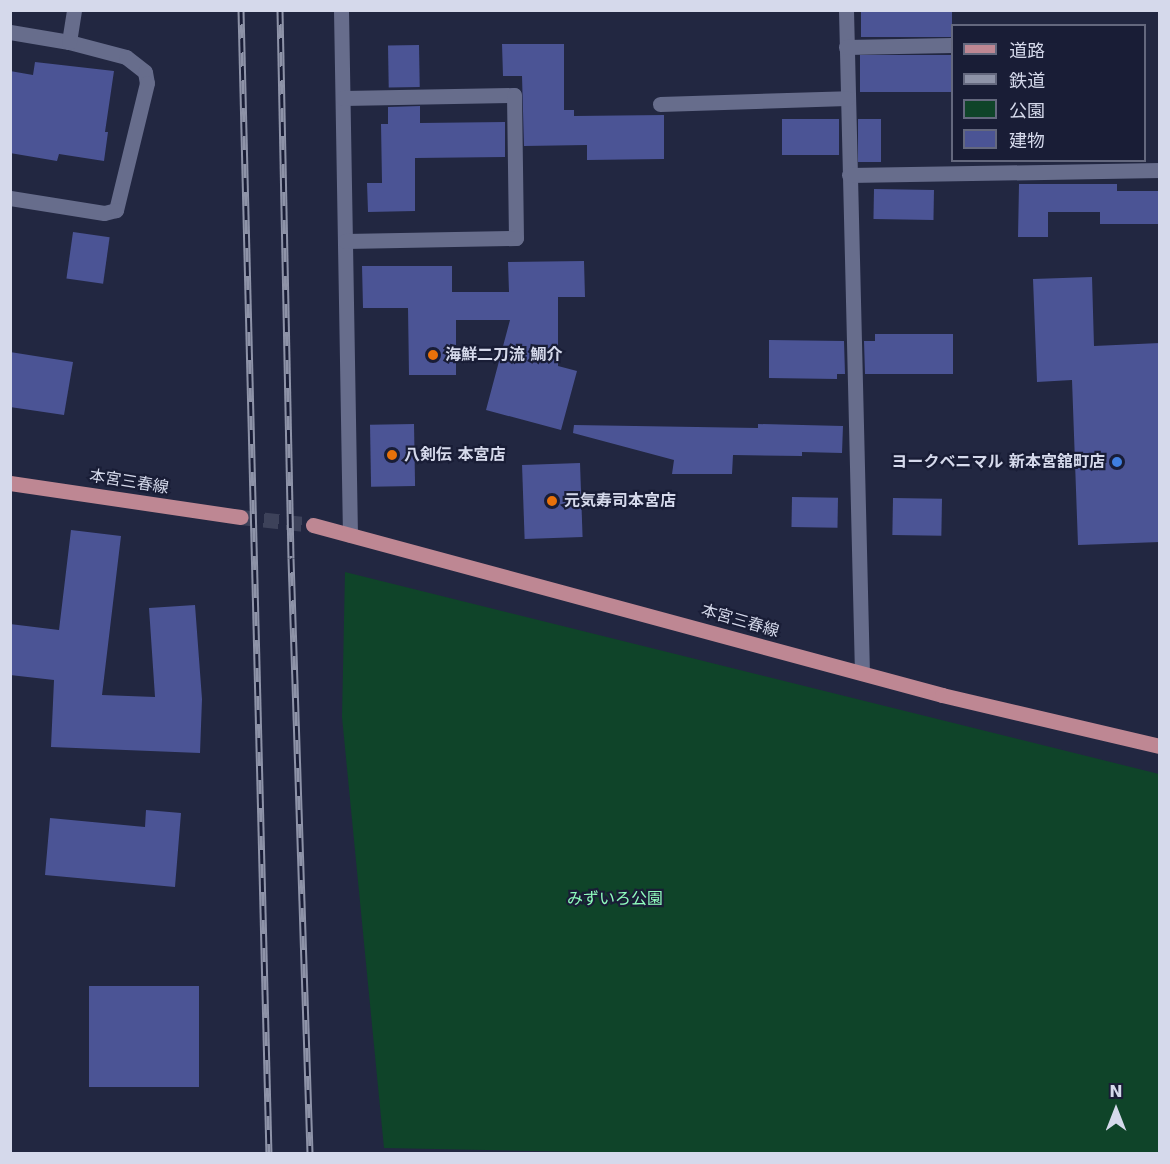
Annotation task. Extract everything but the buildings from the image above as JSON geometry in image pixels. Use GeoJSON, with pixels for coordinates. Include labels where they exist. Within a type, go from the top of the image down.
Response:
{"type":"FeatureCollection","features":[{"type":"Feature","properties":{"kind":"main road","name":"本宮三春線"},"geometry":{"type":"LineString","coordinates":[[10,483],[241,517]]}},
{"type":"Feature","properties":{"kind":"main road","name":"本宮三春線"},"geometry":{"type":"LineString","coordinates":[[313,525],[942,695],[1160,746]]}},
{"type":"Feature","properties":{"kind":"street"},"geometry":{"type":"LineString","coordinates":[[69,42],[74,10]]}},
{"type":"Feature","properties":{"kind":"street"},"geometry":{"type":"LineString","coordinates":[[341,10],[350,535]]}},
{"type":"Feature","properties":{"kind":"street"},"geometry":{"type":"LineString","coordinates":[[846,10],[862,673]]}},
{"type":"Feature","properties":{"kind":"street"},"geometry":{"type":"LineString","coordinates":[[10,32],[69,42],[126,57],[145,72],[147,83],[120,202],[116,210],[104,213],[10,198]]}},
{"type":"Feature","properties":{"kind":"street"},"geometry":{"type":"LineString","coordinates":[[846,47],[951,45]]}},
{"type":"Feature","properties":{"kind":"street"},"geometry":{"type":"LineString","coordinates":[[343,98],[514,95],[516,238],[345,241]]}},
{"type":"Feature","properties":{"kind":"street"},"geometry":{"type":"LineString","coordinates":[[660,104],[847,98]]}},
{"type":"Feature","properties":{"kind":"street"},"geometry":{"type":"LineString","coordinates":[[849,175],[1160,170]]}},
{"type":"Feature","properties":{"kind":"green space","name":"みずいろ公園"},"geometry":{"type":"Polygon","coordinates":[[[345,572],[1159,774],[1159,1153],[677,1154],[384,1148],[342,717],[345,572]]]}},
{"type":"Feature","properties":{"kind":"tunnel"},"geometry":{"type":"LineString","coordinates":[[241,517],[313,525]]}},
{"type":"Feature","properties":{"kind":"railway"},"geometry":{"type":"LineString","coordinates":[[241,10],[269,1154]]}},
{"type":"Feature","properties":{"kind":"railway"},"geometry":{"type":"LineString","coordinates":[[280,10],[291,558],[310,1154]]}},
{"type":"Feature","properties":{"kind":"place","name":"海鮮二刀流 鯛介"},"geometry":{"type":"Point","coordinates":[433,355]}},
{"type":"Feature","properties":{"kind":"place","name":"八剣伝 本宮店"},"geometry":{"type":"Point","coordinates":[392,455]}},
{"type":"Feature","properties":{"kind":"place","name":"ヨークベニマル 新本宮舘町店"},"geometry":{"type":"Point","coordinates":[1117,462]}},
{"type":"Feature","properties":{"kind":"place","name":"元気寿司本宮店"},"geometry":{"type":"Point","coordinates":[552,501]}}]}
